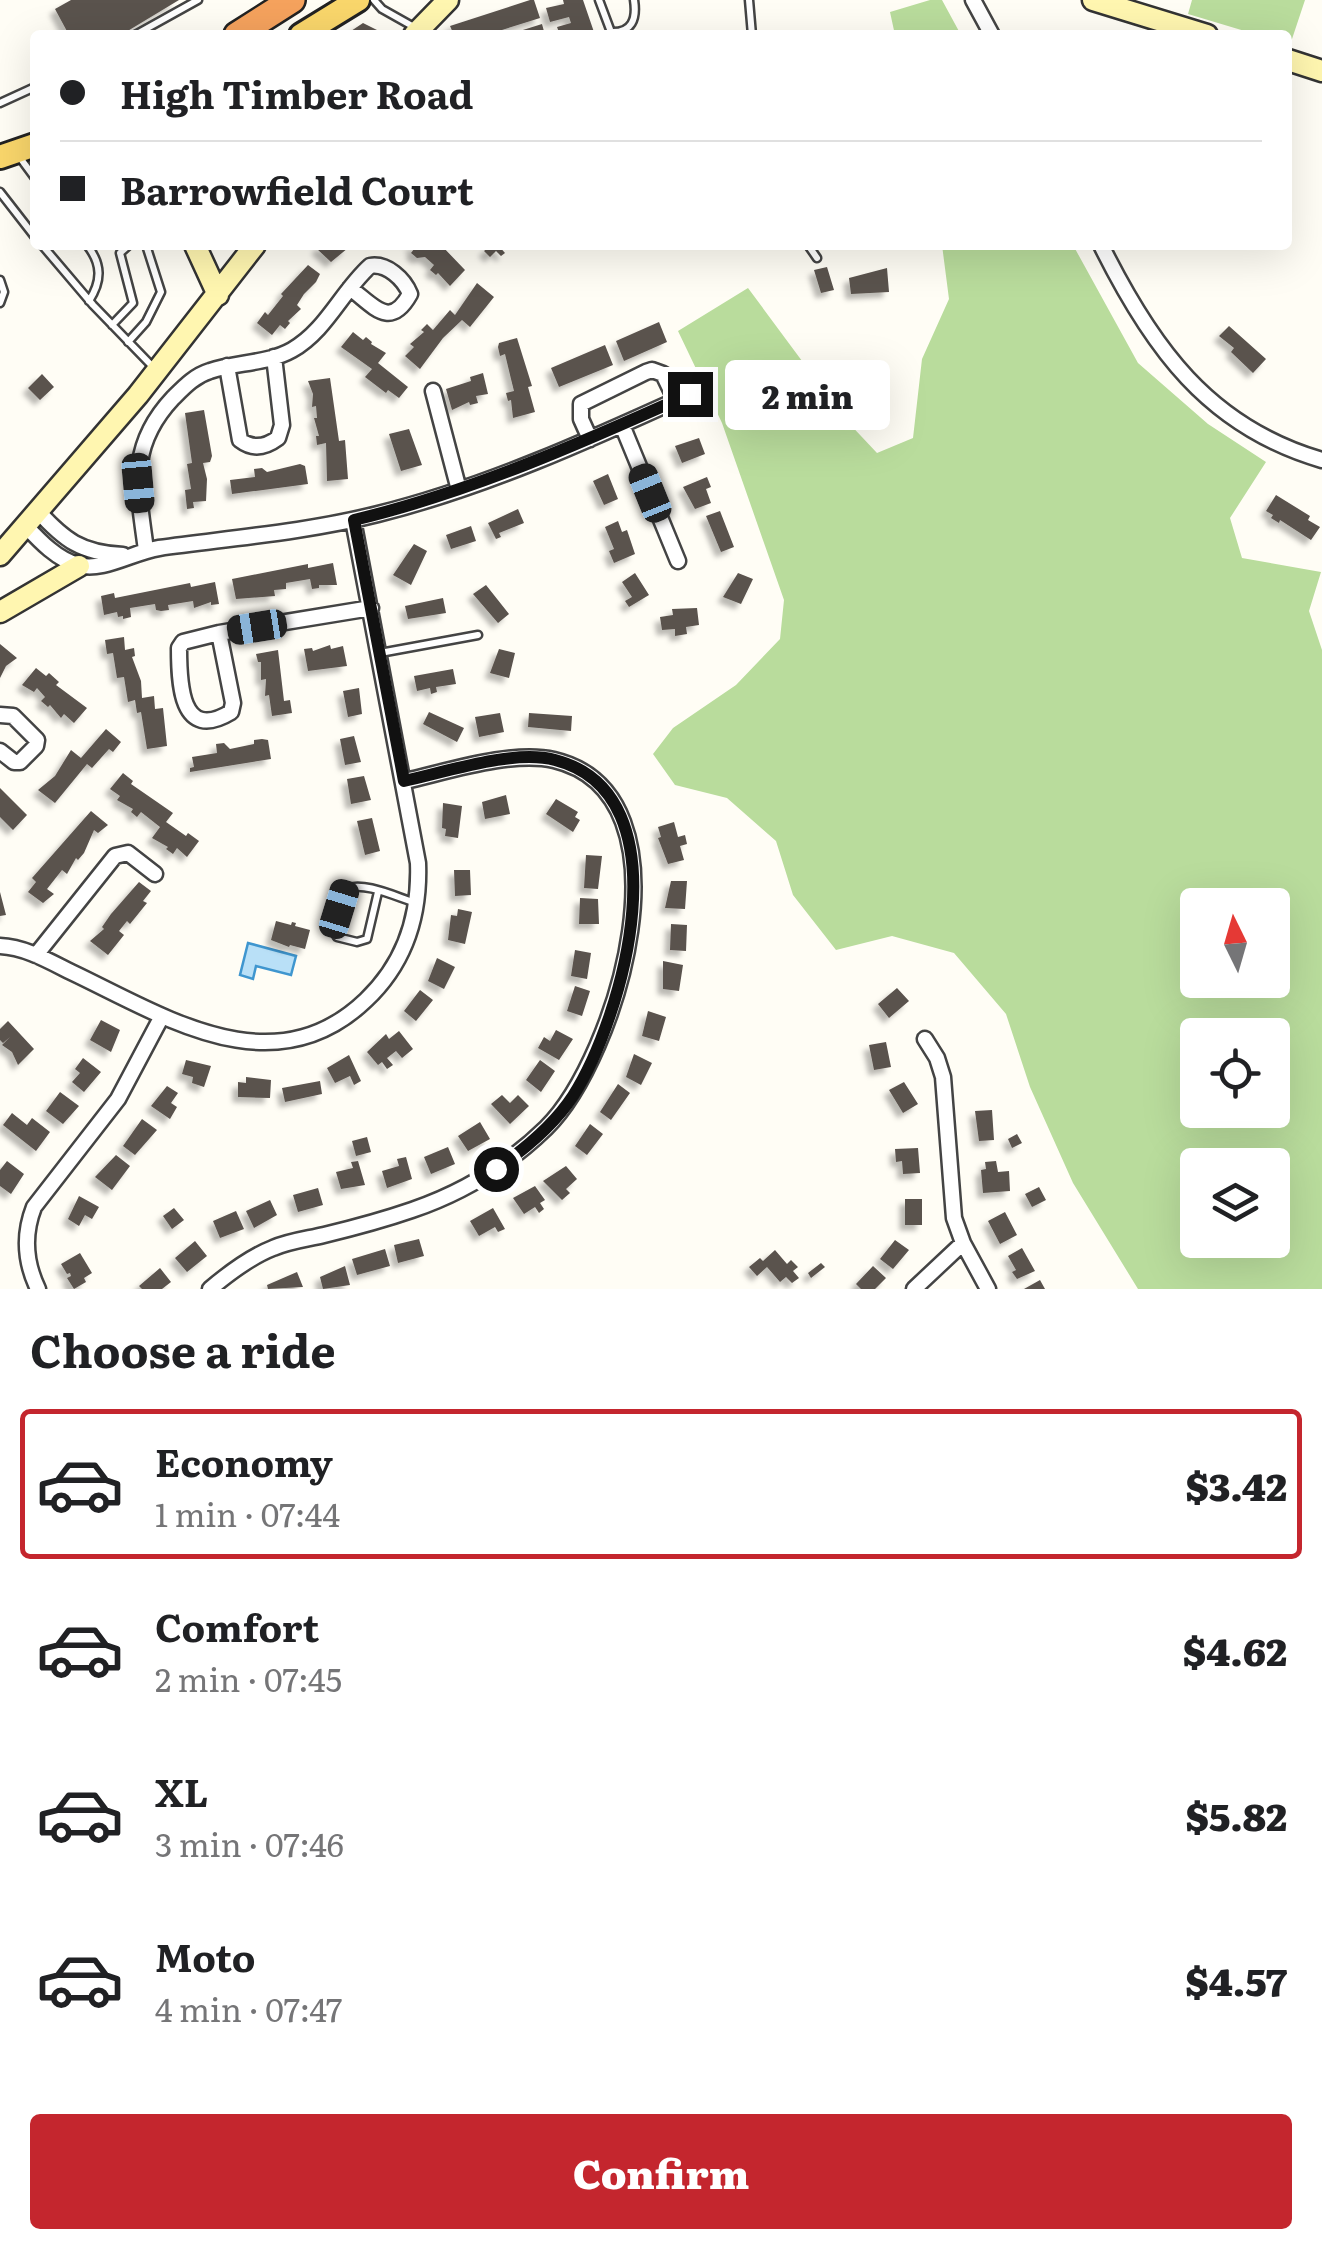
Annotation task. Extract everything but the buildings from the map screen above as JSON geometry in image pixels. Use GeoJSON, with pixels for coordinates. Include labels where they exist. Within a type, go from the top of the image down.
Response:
{"type":"FeatureCollection","features":[{"type":"Feature","properties":{"kind":"highway"},"geometry":{"type":"LineString","coordinates":[[247,30],[292,0]]}},
{"type":"Feature","properties":{"kind":"main road"},"geometry":{"type":"LineString","coordinates":[[249,30],[312,0]]}},
{"type":"Feature","properties":{"kind":"main road"},"geometry":{"type":"LineString","coordinates":[[332,27],[358,0]]}},
{"type":"Feature","properties":{"kind":"main road"},"geometry":{"type":"LineString","coordinates":[[419,30],[448,0]]}},
{"type":"Feature","properties":{"kind":"main road"},"geometry":{"type":"LineString","coordinates":[[1093,0],[1191,30]]}},
{"type":"Feature","properties":{"kind":"main road"},"geometry":{"type":"LineString","coordinates":[[1292,61],[1322,71]]}},
{"type":"Feature","properties":{"kind":"main road"},"geometry":{"type":"LineString","coordinates":[[198,250],[218,295]]}},
{"type":"Feature","properties":{"kind":"main road"},"geometry":{"type":"LineString","coordinates":[[0,554],[157,371],[251,250]]}},
{"type":"Feature","properties":{"kind":"main road"},"geometry":{"type":"LineString","coordinates":[[0,612],[80,566]]}},
{"type":"Feature","properties":{"kind":"street"},"geometry":{"type":"LineString","coordinates":[[974,0],[989,30]]}},
{"type":"Feature","properties":{"kind":"street"},"geometry":{"type":"LineString","coordinates":[[1104,250],[1144,325],[1182,374],[1209,400],[1253,433],[1322,460]]}},
{"type":"Feature","properties":{"kind":"street"},"geometry":{"type":"LineString","coordinates":[[146,550],[139,457],[164,408],[200,374],[274,357],[305,341],[366,269],[379,264],[406,285],[410,294],[396,312],[382,313],[350,288]]}},
{"type":"Feature","properties":{"kind":"street"},"geometry":{"type":"LineString","coordinates":[[226,366],[240,440],[247,446],[267,445],[278,438],[282,425],[274,357]]}},
{"type":"Feature","properties":{"kind":"street"},"geometry":{"type":"LineString","coordinates":[[590,439],[581,418],[581,404],[646,372],[663,374],[676,400]]}},
{"type":"Feature","properties":{"kind":"street"},"geometry":{"type":"LineString","coordinates":[[432,391],[459,490]]}},
{"type":"Feature","properties":{"kind":"street"},"geometry":{"type":"LineString","coordinates":[[31,517],[50,550],[80,566],[96,566],[146,550],[354,520],[459,490],[590,439],[690,394]]}},
{"type":"Feature","properties":{"kind":"street"},"geometry":{"type":"LineString","coordinates":[[622,425],[678,561]]}},
{"type":"Feature","properties":{"kind":"street"},"geometry":{"type":"LineString","coordinates":[[31,517],[63,539],[98,554],[128,555]]}},
{"type":"Feature","properties":{"kind":"street"},"geometry":{"type":"LineString","coordinates":[[0,946],[36,956],[213,1037],[239,1042],[278,1041],[320,1030],[363,1003],[391,972],[409,936],[418,903],[418,862],[354,520]]}},
{"type":"Feature","properties":{"kind":"street"},"geometry":{"type":"LineString","coordinates":[[219,633],[231,712],[201,720],[186,709],[179,648],[183,642],[219,633],[370,608]]}},
{"type":"Feature","properties":{"kind":"street"},"geometry":{"type":"LineString","coordinates":[[0,751],[14,762],[26,759],[37,740],[9,714],[1,714]]}},
{"type":"Feature","properties":{"kind":"street"},"geometry":{"type":"LineString","coordinates":[[210,1289],[270,1249],[413,1210],[496,1169],[529,1144],[562,1110],[602,1041],[630,937],[632,897],[626,836],[607,794],[586,774],[553,759],[513,759],[404,781]]}},
{"type":"Feature","properties":{"kind":"street"},"geometry":{"type":"LineString","coordinates":[[36,956],[115,856],[128,853],[155,874]]}},
{"type":"Feature","properties":{"kind":"street"},"geometry":{"type":"LineString","coordinates":[[38,1289],[26,1248],[34,1207],[118,1099],[162,1016]]}},
{"type":"Feature","properties":{"kind":"street"},"geometry":{"type":"LineString","coordinates":[[925,1040],[943,1077],[952,1208],[962,1243],[988,1289]]}},
{"type":"Feature","properties":{"kind":"street"},"geometry":{"type":"LineString","coordinates":[[914,1289],[962,1243]]}},
{"type":"Feature","properties":{"kind":"lane"},"geometry":{"type":"LineString","coordinates":[[145,30],[198,0]]}},
{"type":"Feature","properties":{"kind":"lane"},"geometry":{"type":"LineString","coordinates":[[374,0],[414,30]]}},
{"type":"Feature","properties":{"kind":"lane"},"geometry":{"type":"LineString","coordinates":[[600,0],[610,30]]}},
{"type":"Feature","properties":{"kind":"lane"},"geometry":{"type":"LineString","coordinates":[[624,30],[635,19],[634,0]]}},
{"type":"Feature","properties":{"kind":"lane"},"geometry":{"type":"LineString","coordinates":[[749,0],[752,30]]}},
{"type":"Feature","properties":{"kind":"lane"},"geometry":{"type":"LineString","coordinates":[[0,103],[30,89]]}},
{"type":"Feature","properties":{"kind":"lane"},"geometry":{"type":"LineString","coordinates":[[0,192],[30,231]]}},
{"type":"Feature","properties":{"kind":"lane"},"geometry":{"type":"LineString","coordinates":[[46,250],[157,371]]}},
{"type":"Feature","properties":{"kind":"lane"},"geometry":{"type":"LineString","coordinates":[[89,301],[98,287],[100,274],[90,250]]}},
{"type":"Feature","properties":{"kind":"lane"},"geometry":{"type":"LineString","coordinates":[[112,325],[133,304],[120,253],[123,250]]}},
{"type":"Feature","properties":{"kind":"lane"},"geometry":{"type":"LineString","coordinates":[[128,342],[146,322],[161,292],[148,250]]}},
{"type":"Feature","properties":{"kind":"lane"},"geometry":{"type":"LineString","coordinates":[[811,250],[816,258]]}},
{"type":"Feature","properties":{"kind":"lane"},"geometry":{"type":"LineString","coordinates":[[0,303],[1,285]]}},
{"type":"Feature","properties":{"kind":"lane"},"geometry":{"type":"LineString","coordinates":[[379,654],[478,635]]}},
{"type":"Feature","properties":{"kind":"lane"},"geometry":{"type":"LineString","coordinates":[[378,892],[367,938],[357,942],[337,936],[333,929],[345,889],[356,886],[378,892],[418,903]]}},
{"type":"Feature","properties":{"kind":"green space"},"geometry":{"type":"Polygon","coordinates":[[[942,0],[958,30],[894,30],[890,12],[942,0]]]}},
{"type":"Feature","properties":{"kind":"green space"},"geometry":{"type":"Polygon","coordinates":[[[1192,0],[1305,0],[1292,39],[1292,30],[1241,30],[1188,14],[1192,0]]]}},
{"type":"Feature","properties":{"kind":"green space"},"geometry":{"type":"Polygon","coordinates":[[[943,250],[1076,250],[1138,363],[1208,424],[1266,462],[1230,518],[1242,558],[1321,572],[1309,611],[1322,650],[1322,1289],[1138,1289],[1073,1183],[1030,1087],[1006,1014],[954,953],[892,936],[836,950],[793,895],[776,841],[727,798],[675,785],[653,754],[673,728],[736,685],[780,639],[784,600],[722,423],[678,331],[748,288],[845,419],[877,453],[913,438],[922,359],[949,299],[943,250]]]}},
{"type":"Feature","properties":{"kind":"water"},"geometry":{"type":"Polygon","coordinates":[[[248,943],[296,956],[291,975],[256,966],[253,979],[240,975],[248,943]]]}},
{"type":"Feature","properties":{"kind":"route"},"geometry":{"type":"LineString","coordinates":[[496,1169],[529,1144],[562,1110],[602,1041],[630,937],[630,855],[620,818],[607,794],[586,774],[553,759],[513,759],[404,781],[354,520],[438,497],[526,466],[690,394]]}}]}
